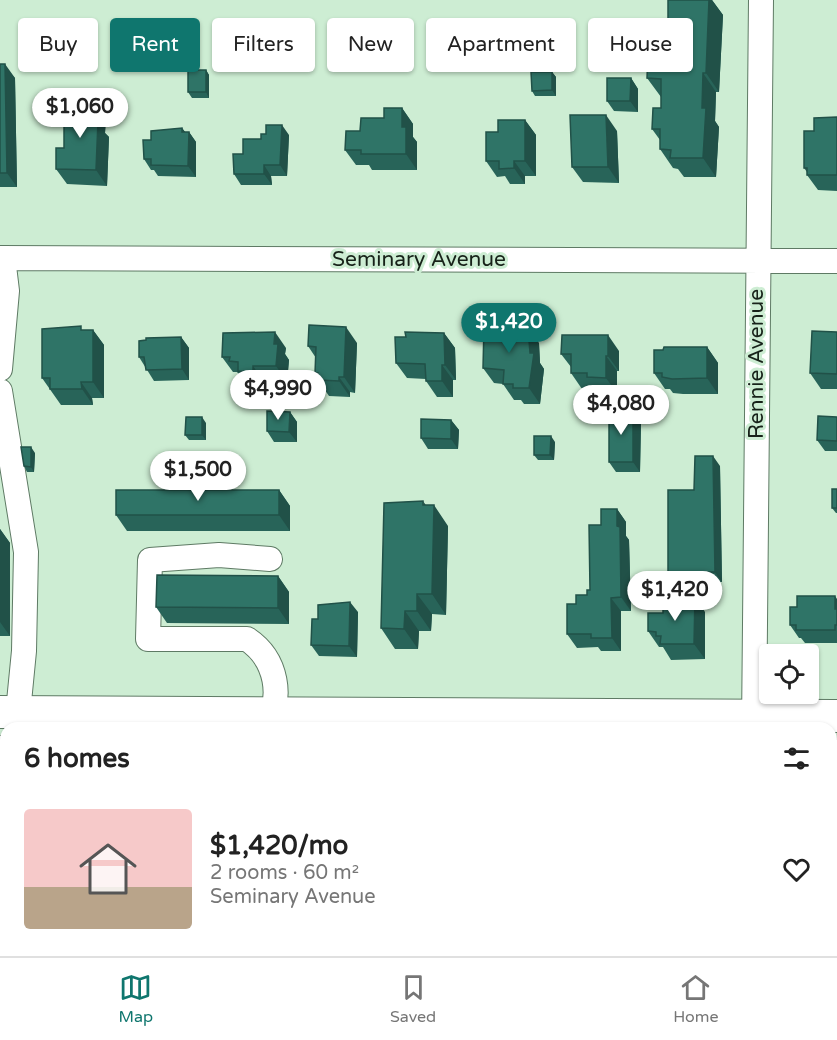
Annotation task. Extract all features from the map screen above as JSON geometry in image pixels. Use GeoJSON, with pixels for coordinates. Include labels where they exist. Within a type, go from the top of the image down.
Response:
{"type":"FeatureCollection","features":[{"type":"Feature","properties":{"kind":"main road"},"geometry":{"type":"LineString","coordinates":[[9,712],[269,720],[754,722],[837,716]]}},
{"type":"Feature","properties":{"kind":"street","name":"Rennie Avenue"},"geometry":{"type":"LineString","coordinates":[[754,722],[760,0]]}},
{"type":"Feature","properties":{"kind":"street","name":"Seminary Avenue"},"geometry":{"type":"LineString","coordinates":[[2,258],[837,261]]}},
{"type":"Feature","properties":{"kind":"street"},"geometry":{"type":"LineString","coordinates":[[0,369],[7,291],[2,258]]}},
{"type":"Feature","properties":{"kind":"street"},"geometry":{"type":"LineString","coordinates":[[0,391],[26,552],[24,651],[9,712]]}},
{"type":"Feature","properties":{"kind":"street"},"geometry":{"type":"LineString","coordinates":[[269,720],[276,686],[264,654],[247,639],[148,639],[150,560],[219,555],[270,559]]}},
{"type":"Feature","properties":{"kind":"building"},"geometry":{"type":"Polygon","coordinates":[[[668,0],[709,0],[706,73],[703,73],[702,108],[706,108],[703,158],[670,158],[671,150],[660,149],[660,129],[652,129],[653,108],[661,108],[661,79],[647,78],[647,72],[693,72],[693,18],[668,18],[668,0]]]}},
{"type":"Feature","properties":{"kind":"building"},"geometry":{"type":"Polygon","coordinates":[[[0,64],[5,64],[7,173],[0,173],[0,64]]]}},
{"type":"Feature","properties":{"kind":"building"},"geometry":{"type":"Polygon","coordinates":[[[206,70],[206,92],[188,92],[188,72],[206,70]]]}},
{"type":"Feature","properties":{"kind":"building"},"geometry":{"type":"Polygon","coordinates":[[[531,72],[552,72],[552,90],[532,91],[531,72]]]}},
{"type":"Feature","properties":{"kind":"building"},"geometry":{"type":"Polygon","coordinates":[[[607,78],[631,78],[630,101],[607,101],[607,78]]]}},
{"type":"Feature","properties":{"kind":"building"},"geometry":{"type":"Polygon","coordinates":[[[71,101],[95,102],[94,122],[98,121],[96,170],[56,169],[56,148],[64,148],[64,126],[70,126],[71,101]]]}},
{"type":"Feature","properties":{"kind":"building"},"geometry":{"type":"Polygon","coordinates":[[[384,108],[402,108],[402,127],[406,127],[406,154],[361,154],[361,150],[345,150],[346,131],[360,131],[361,118],[384,118],[384,108]]]}},
{"type":"Feature","properties":{"kind":"building"},"geometry":{"type":"Polygon","coordinates":[[[570,115],[606,115],[608,167],[572,167],[570,115]]]}},
{"type":"Feature","properties":{"kind":"building"},"geometry":{"type":"Polygon","coordinates":[[[837,117],[837,175],[807,175],[807,168],[804,168],[804,131],[814,131],[814,118],[837,117]]]}},
{"type":"Feature","properties":{"kind":"building"},"geometry":{"type":"Polygon","coordinates":[[[498,120],[525,120],[525,161],[514,161],[514,168],[499,169],[499,161],[486,161],[486,132],[498,132],[498,120]]]}},
{"type":"Feature","properties":{"kind":"building"},"geometry":{"type":"Polygon","coordinates":[[[266,125],[282,125],[280,165],[264,165],[264,174],[234,174],[233,154],[243,154],[243,139],[261,139],[261,134],[266,134],[266,125]]]}},
{"type":"Feature","properties":{"kind":"building"},"geometry":{"type":"Polygon","coordinates":[[[182,128],[182,132],[189,132],[188,166],[151,165],[151,159],[144,159],[143,140],[151,140],[151,131],[182,128]]]}},
{"type":"Feature","properties":{"kind":"building"},"geometry":{"type":"Polygon","coordinates":[[[309,325],[346,327],[344,377],[339,377],[339,381],[318,380],[318,373],[315,373],[316,347],[308,346],[309,325]]]}},
{"type":"Feature","properties":{"kind":"building"},"geometry":{"type":"Polygon","coordinates":[[[81,326],[81,330],[93,330],[93,382],[81,382],[82,389],[50,389],[50,378],[42,378],[42,329],[81,326]]]}},
{"type":"Feature","properties":{"kind":"building"},"geometry":{"type":"Polygon","coordinates":[[[484,326],[528,327],[530,353],[534,353],[529,388],[513,388],[513,384],[503,384],[504,370],[483,368],[484,326]]]}},
{"type":"Feature","properties":{"kind":"building"},"geometry":{"type":"Polygon","coordinates":[[[812,331],[837,332],[837,374],[810,373],[812,331]]]}},
{"type":"Feature","properties":{"kind":"building"},"geometry":{"type":"Polygon","coordinates":[[[275,332],[274,344],[278,344],[276,366],[253,366],[253,372],[238,371],[238,362],[229,361],[230,357],[222,357],[223,333],[275,332]]]}},
{"type":"Feature","properties":{"kind":"building"},"geometry":{"type":"Polygon","coordinates":[[[405,332],[444,333],[445,365],[442,365],[442,381],[426,381],[425,364],[396,363],[395,337],[406,337],[405,332]]]}},
{"type":"Feature","properties":{"kind":"building"},"geometry":{"type":"Polygon","coordinates":[[[562,335],[608,335],[606,378],[587,377],[587,373],[571,373],[571,354],[561,354],[562,335]]]}},
{"type":"Feature","properties":{"kind":"building"},"geometry":{"type":"Polygon","coordinates":[[[181,337],[182,369],[146,370],[144,357],[139,357],[139,341],[146,340],[146,338],[181,337]]]}},
{"type":"Feature","properties":{"kind":"building"},"geometry":{"type":"Polygon","coordinates":[[[664,347],[707,347],[707,378],[672,379],[662,377],[662,373],[654,373],[654,350],[663,350],[664,347]]]}},
{"type":"Feature","properties":{"kind":"building"},"geometry":{"type":"Polygon","coordinates":[[[267,411],[290,412],[289,432],[267,431],[267,411]]]}},
{"type":"Feature","properties":{"kind":"building"},"geometry":{"type":"Polygon","coordinates":[[[609,411],[633,411],[633,462],[609,462],[609,411]]]}},
{"type":"Feature","properties":{"kind":"building"},"geometry":{"type":"Polygon","coordinates":[[[818,416],[837,417],[837,441],[817,440],[818,416]]]}},
{"type":"Feature","properties":{"kind":"building"},"geometry":{"type":"Polygon","coordinates":[[[186,417],[202,417],[202,435],[185,435],[186,417]]]}},
{"type":"Feature","properties":{"kind":"building"},"geometry":{"type":"Polygon","coordinates":[[[421,419],[451,420],[451,439],[421,438],[421,419]]]}},
{"type":"Feature","properties":{"kind":"building"},"geometry":{"type":"Polygon","coordinates":[[[534,436],[551,436],[550,455],[534,455],[534,436]]]}},
{"type":"Feature","properties":{"kind":"building"},"geometry":{"type":"Polygon","coordinates":[[[21,447],[31,447],[31,467],[24,466],[21,447]]]}},
{"type":"Feature","properties":{"kind":"building"},"geometry":{"type":"Polygon","coordinates":[[[695,456],[713,456],[715,572],[686,572],[685,578],[668,578],[668,490],[694,490],[695,456]]]}},
{"type":"Feature","properties":{"kind":"building"},"geometry":{"type":"Polygon","coordinates":[[[832,489],[837,489],[837,508],[832,508],[832,489]]]}},
{"type":"Feature","properties":{"kind":"building"},"geometry":{"type":"Polygon","coordinates":[[[116,490],[279,490],[279,515],[116,515],[116,490]]]}},
{"type":"Feature","properties":{"kind":"building"},"geometry":{"type":"Polygon","coordinates":[[[423,501],[423,505],[434,505],[432,594],[417,594],[417,611],[405,611],[404,629],[381,628],[384,503],[423,501]]]}},
{"type":"Feature","properties":{"kind":"building"},"geometry":{"type":"Polygon","coordinates":[[[601,509],[617,509],[617,526],[620,527],[621,597],[611,598],[612,638],[591,638],[591,634],[567,634],[567,604],[576,604],[576,595],[587,595],[587,590],[590,590],[589,525],[601,525],[601,509]]]}},
{"type":"Feature","properties":{"kind":"building"},"geometry":{"type":"Polygon","coordinates":[[[157,575],[278,576],[278,608],[156,607],[157,575]]]}},
{"type":"Feature","properties":{"kind":"building"},"geometry":{"type":"Polygon","coordinates":[[[676,596],[695,596],[694,644],[660,644],[661,636],[656,636],[656,632],[648,631],[648,613],[663,613],[663,601],[677,602],[676,596]]]}},
{"type":"Feature","properties":{"kind":"building"},"geometry":{"type":"Polygon","coordinates":[[[797,596],[835,596],[837,625],[835,625],[835,630],[796,630],[796,625],[790,625],[790,607],[797,607],[797,596]]]}},
{"type":"Feature","properties":{"kind":"building"},"geometry":{"type":"Polygon","coordinates":[[[350,602],[349,646],[311,645],[312,619],[318,619],[318,605],[350,602]]]}}]}
